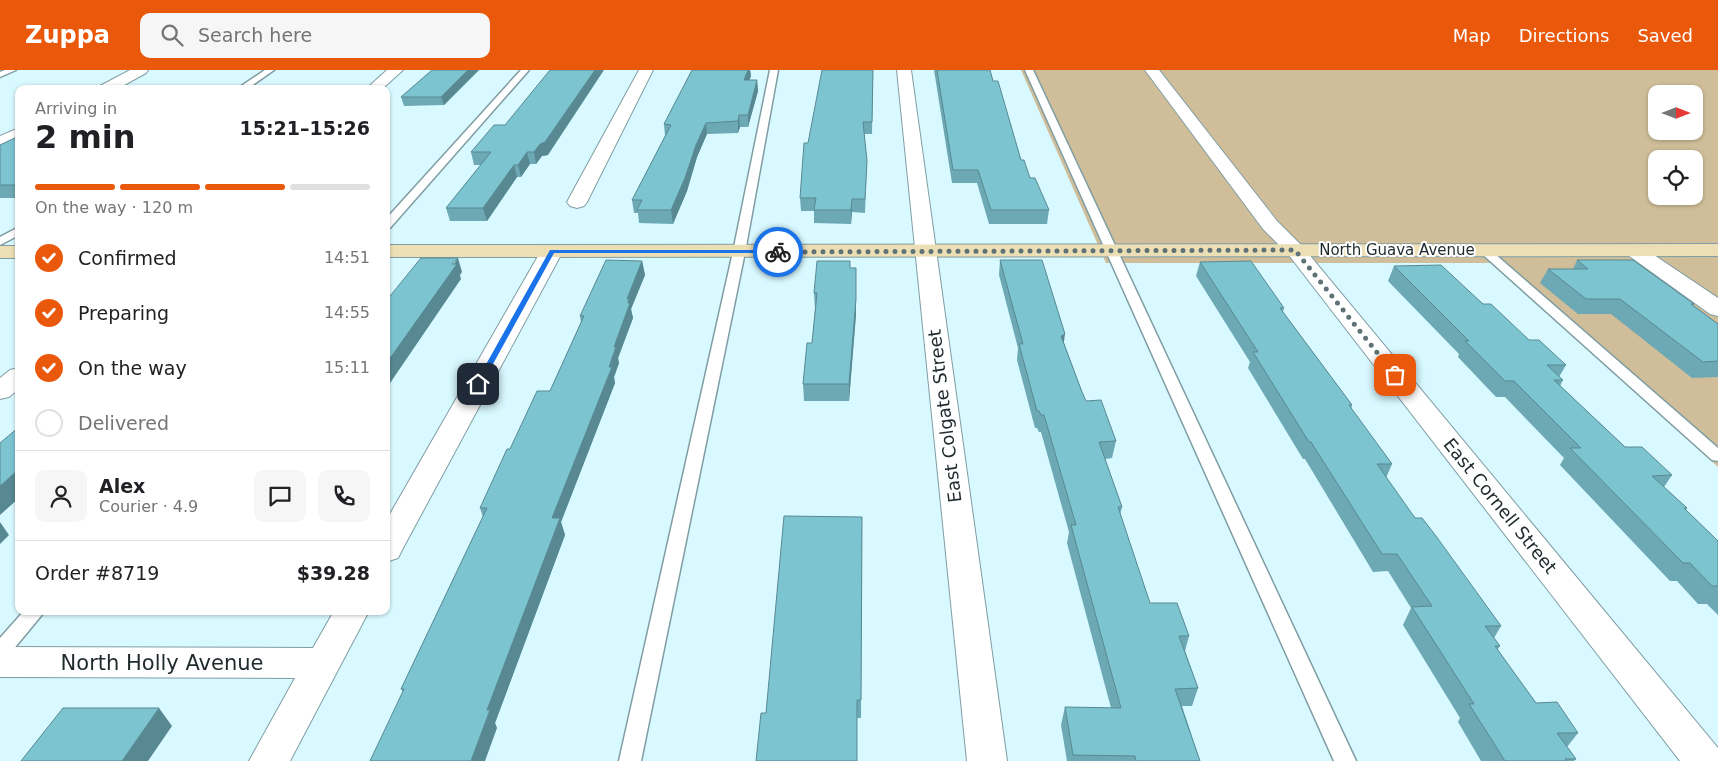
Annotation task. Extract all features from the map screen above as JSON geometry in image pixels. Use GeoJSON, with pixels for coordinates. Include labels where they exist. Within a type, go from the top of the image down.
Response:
{"type":"FeatureCollection","features":[{"type":"Feature","properties":{"kind":"street"},"geometry":{"type":"LineString","coordinates":[[113,85],[142,70]]}},
{"type":"Feature","properties":{"kind":"street"},"geometry":{"type":"LineString","coordinates":[[378,85],[396,70]]}},
{"type":"Feature","properties":{"kind":"street"},"geometry":{"type":"LineString","coordinates":[[577,202],[646,70]]}},
{"type":"Feature","properties":{"kind":"street","name":"East Colgate Street"},"geometry":{"type":"LineString","coordinates":[[904,70],[987,761]]}},
{"type":"Feature","properties":{"kind":"street","name":"East Cornell Street"},"geometry":{"type":"LineString","coordinates":[[1152,70],[1270,225],[1295,250],[1704,761]]}},
{"type":"Feature","properties":{"kind":"street"},"geometry":{"type":"LineString","coordinates":[[0,143],[15,136]]}},
{"type":"Feature","properties":{"kind":"street","name":"North Guava Avenue"},"geometry":{"type":"LineString","coordinates":[[390,251],[1718,250]]}},
{"type":"Feature","properties":{"kind":"street"},"geometry":{"type":"LineString","coordinates":[[390,543],[552,251]]}},
{"type":"Feature","properties":{"kind":"street"},"geometry":{"type":"LineString","coordinates":[[1635,251],[1718,309]]}},
{"type":"Feature","properties":{"kind":"street"},"geometry":{"type":"LineString","coordinates":[[0,252],[15,252]]}},
{"type":"Feature","properties":{"kind":"street"},"geometry":{"type":"LineString","coordinates":[[0,391],[15,379]]}},
{"type":"Feature","properties":{"kind":"street"},"geometry":{"type":"LineString","coordinates":[[269,761],[350,615]]}},
{"type":"Feature","properties":{"kind":"street","name":"North Holly Avenue"},"geometry":{"type":"LineString","coordinates":[[0,662],[323,663]]}},
{"type":"Feature","properties":{"kind":"lane"},"geometry":{"type":"LineString","coordinates":[[0,75],[12,70]]}},
{"type":"Feature","properties":{"kind":"lane"},"geometry":{"type":"LineString","coordinates":[[247,85],[270,70]]}},
{"type":"Feature","properties":{"kind":"lane"},"geometry":{"type":"LineString","coordinates":[[390,222],[525,70]]}},
{"type":"Feature","properties":{"kind":"lane"},"geometry":{"type":"LineString","coordinates":[[630,761],[739,252],[774,70]]}},
{"type":"Feature","properties":{"kind":"lane"},"geometry":{"type":"LineString","coordinates":[[1029,70],[1110,251],[1345,761]]}},
{"type":"Feature","properties":{"kind":"lane"},"geometry":{"type":"LineString","coordinates":[[0,242],[15,233]]}},
{"type":"Feature","properties":{"kind":"lane"},"geometry":{"type":"LineString","coordinates":[[1484,250],[1718,456]]}},
{"type":"Feature","properties":{"kind":"lane"},"geometry":{"type":"LineString","coordinates":[[0,651],[32,615]]}},
{"type":"Feature","properties":{"kind":"shaded area"},"geometry":{"type":"Polygon","coordinates":[[[1021,70],[1718,70],[1718,467],[1491,263],[1106,263],[1021,70]]]}},
{"type":"Feature","properties":{"kind":"building"},"geometry":{"type":"Polygon","coordinates":[[[432,70],[468,70],[441,97],[401,97],[432,70]]]}},
{"type":"Feature","properties":{"kind":"building"},"geometry":{"type":"Polygon","coordinates":[[[550,70],[595,70],[545,142],[540,144],[534,152],[527,152],[518,165],[514,165],[483,208],[446,208],[491,152],[471,152],[494,125],[505,125],[550,70]]]}},
{"type":"Feature","properties":{"kind":"building"},"geometry":{"type":"Polygon","coordinates":[[[692,70],[748,70],[744,80],[757,80],[748,115],[739,115],[738,121],[706,123],[671,210],[637,210],[642,200],[632,200],[671,125],[664,124],[692,70]]]}},
{"type":"Feature","properties":{"kind":"building"},"geometry":{"type":"Polygon","coordinates":[[[822,70],[873,70],[872,122],[863,122],[867,161],[865,199],[852,199],[851,210],[814,210],[816,198],[800,198],[804,143],[808,143],[822,70]]]}},
{"type":"Feature","properties":{"kind":"building"},"geometry":{"type":"Polygon","coordinates":[[[937,70],[990,70],[993,81],[998,81],[1021,160],[1024,160],[1030,178],[1035,178],[1049,210],[991,210],[978,170],[953,170],[937,70]]]}},
{"type":"Feature","properties":{"kind":"building"},"geometry":{"type":"Polygon","coordinates":[[[15,138],[15,185],[0,185],[0,145],[15,138]]]}},
{"type":"Feature","properties":{"kind":"building"},"geometry":{"type":"Polygon","coordinates":[[[421,258],[458,258],[452,264],[457,264],[390,358],[390,296],[421,258]]]}},
{"type":"Feature","properties":{"kind":"building"},"geometry":{"type":"Polygon","coordinates":[[[606,260],[642,261],[627,299],[629,299],[628,303],[630,303],[614,347],[616,347],[609,367],[612,367],[552,518],[560,518],[487,710],[490,710],[471,761],[370,761],[404,689],[401,689],[487,508],[480,508],[507,449],[510,449],[537,391],[550,391],[584,316],[580,316],[606,260]]]}},
{"type":"Feature","properties":{"kind":"building"},"geometry":{"type":"Polygon","coordinates":[[[1000,260],[1042,260],[1065,334],[1061,336],[1082,392],[1086,401],[1101,400],[1116,441],[1099,442],[1122,507],[1118,507],[1150,603],[1177,603],[1189,636],[1179,636],[1198,688],[1175,689],[1200,761],[1136,761],[1135,756],[1073,755],[1065,707],[1121,708],[1071,525],[1076,525],[1044,415],[1037,411],[1019,344],[1023,344],[1000,260]]]}},
{"type":"Feature","properties":{"kind":"building"},"geometry":{"type":"Polygon","coordinates":[[[1577,260],[1633,260],[1694,304],[1691,304],[1718,324],[1718,361],[1703,362],[1620,299],[1586,299],[1548,269],[1588,269],[1577,260]]]}},
{"type":"Feature","properties":{"kind":"building"},"geometry":{"type":"Polygon","coordinates":[[[817,261],[850,261],[850,268],[856,268],[856,299],[849,384],[803,384],[807,343],[812,343],[817,293],[814,293],[817,261]]]}},
{"type":"Feature","properties":{"kind":"building"},"geometry":{"type":"Polygon","coordinates":[[[1251,261],[1284,308],[1280,308],[1352,405],[1349,405],[1392,464],[1377,464],[1415,518],[1422,518],[1436,536],[1501,626],[1485,626],[1500,646],[1495,646],[1536,703],[1557,702],[1578,733],[1557,733],[1576,759],[1565,759],[1567,761],[1505,761],[1469,704],[1474,704],[1412,607],[1432,606],[1397,554],[1382,554],[1311,442],[1309,442],[1253,352],[1258,352],[1200,262],[1251,261]]]}},
{"type":"Feature","properties":{"kind":"building"},"geometry":{"type":"Polygon","coordinates":[[[1441,265],[1483,304],[1491,304],[1529,340],[1539,340],[1566,365],[1547,365],[1563,380],[1554,380],[1625,447],[1642,447],[1672,475],[1652,476],[1687,508],[1684,508],[1718,541],[1718,586],[1712,586],[1690,563],[1683,563],[1570,448],[1581,448],[1514,381],[1505,381],[1465,341],[1469,341],[1394,266],[1441,265]]]}},
{"type":"Feature","properties":{"kind":"building"},"geometry":{"type":"Polygon","coordinates":[[[15,430],[15,473],[0,486],[0,443],[15,430]]]}},
{"type":"Feature","properties":{"kind":"building"},"geometry":{"type":"Polygon","coordinates":[[[784,516],[862,517],[861,700],[857,700],[857,761],[756,761],[761,713],[766,713],[784,516]]]}},
{"type":"Feature","properties":{"kind":"building"},"geometry":{"type":"Polygon","coordinates":[[[63,708],[159,708],[122,761],[21,761],[63,708]]]}},
{"type":"Feature","properties":{"kind":"way so far"},"geometry":{"type":"LineString","coordinates":[[778,252],[1295,250],[1395,375]]}},
{"type":"Feature","properties":{"kind":"route"},"geometry":{"type":"LineString","coordinates":[[478,384],[552,251],[778,252]]}}]}
